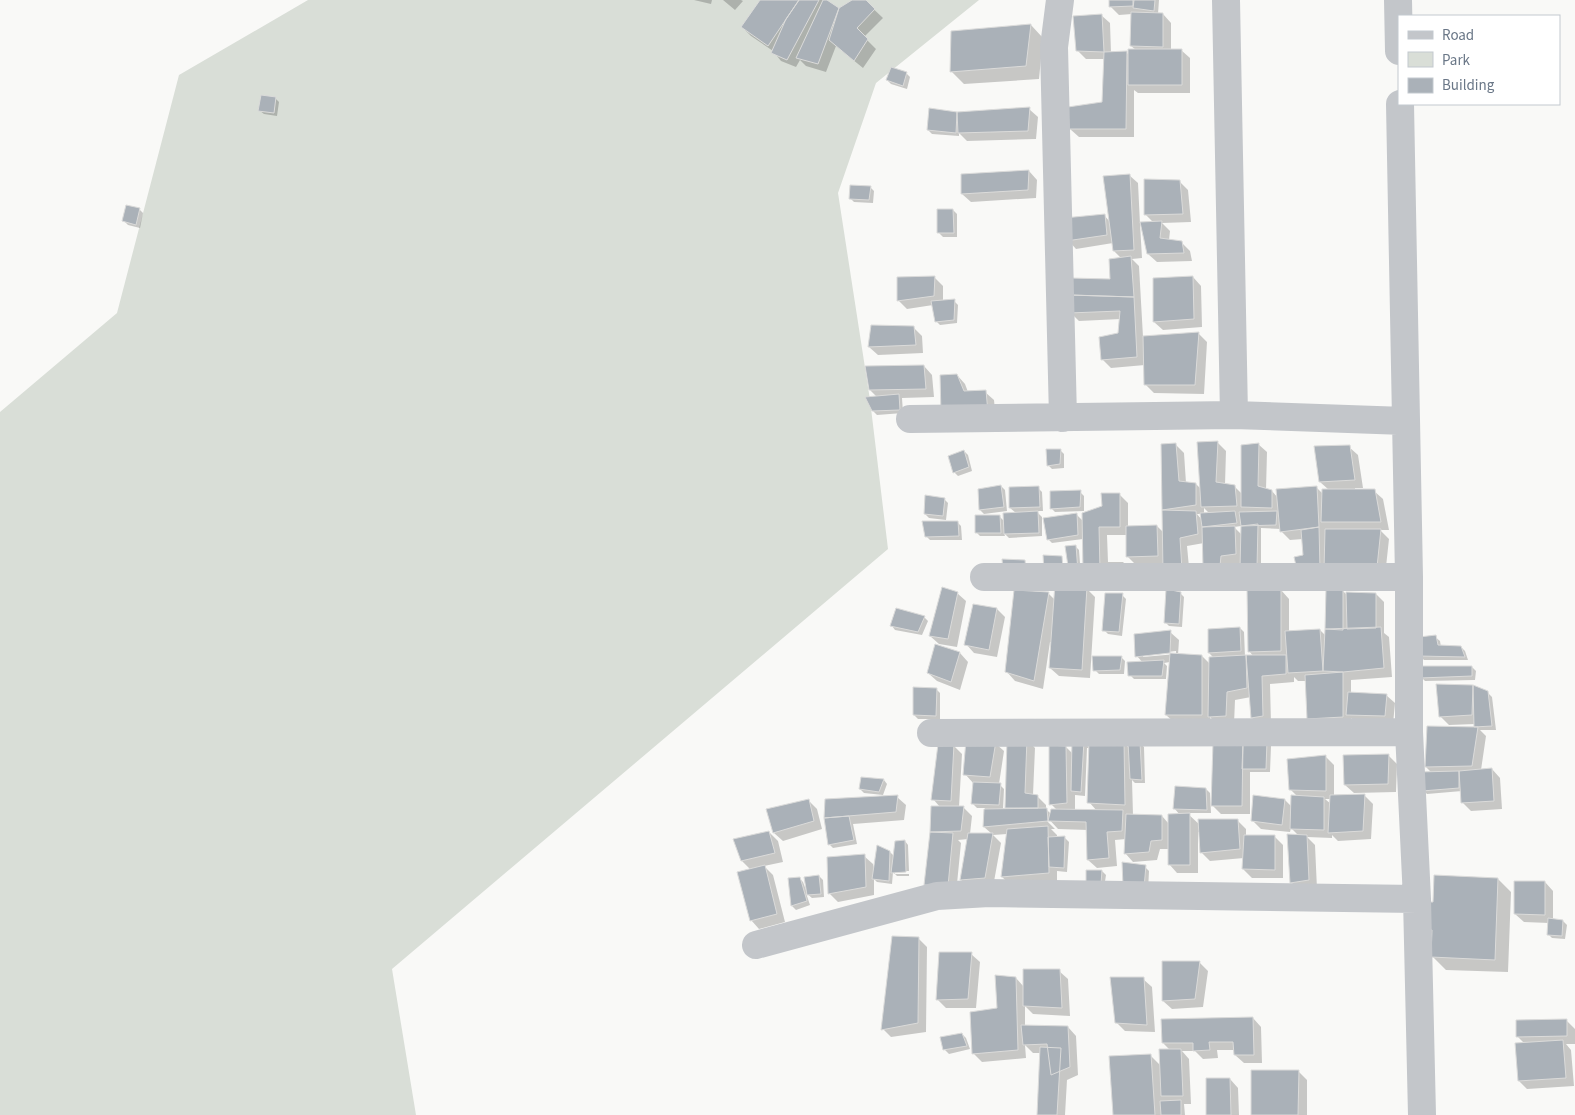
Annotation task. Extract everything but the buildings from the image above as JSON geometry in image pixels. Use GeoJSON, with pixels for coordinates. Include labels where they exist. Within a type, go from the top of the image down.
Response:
{"type":"FeatureCollection","features":[{"type":"Feature","properties":{"kind":"street"},"geometry":{"type":"LineString","coordinates":[[1060,0],[1054,47],[1063,418]]}},
{"type":"Feature","properties":{"kind":"street"},"geometry":{"type":"LineString","coordinates":[[1226,0],[1234,415]]}},
{"type":"Feature","properties":{"kind":"street"},"geometry":{"type":"LineString","coordinates":[[1398,0],[1398,15]]}},
{"type":"Feature","properties":{"kind":"street"},"geometry":{"type":"LineString","coordinates":[[1400,105],[1409,577],[1409,732],[1422,1115]]}},
{"type":"Feature","properties":{"kind":"street"},"geometry":{"type":"LineString","coordinates":[[910,419],[1234,415],[1405,421]]}},
{"type":"Feature","properties":{"kind":"street"},"geometry":{"type":"LineString","coordinates":[[984,577],[1409,577]]}},
{"type":"Feature","properties":{"kind":"street"},"geometry":{"type":"LineString","coordinates":[[931,733],[1409,732]]}},
{"type":"Feature","properties":{"kind":"street"},"geometry":{"type":"LineString","coordinates":[[756,946],[937,896],[989,893],[1416,899]]}},
{"type":"Feature","properties":{"kind":"green space"},"geometry":{"type":"Polygon","coordinates":[[[308,0],[979,0],[876,83],[838,193],[870,400],[888,549],[392,969],[416,1115],[0,1115],[0,412],[117,313],[179,75],[308,0]]]}}]}
